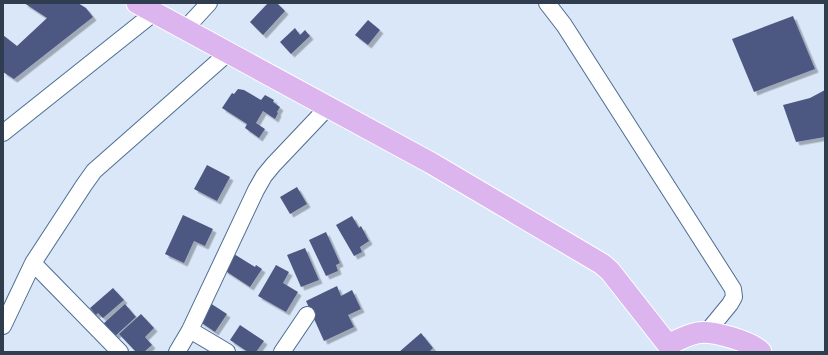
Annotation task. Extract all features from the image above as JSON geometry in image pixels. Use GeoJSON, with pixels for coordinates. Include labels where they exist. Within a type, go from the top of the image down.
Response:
{"type":"FeatureCollection","features":[{"type":"Feature","properties":{"kind":"main road"},"geometry":{"type":"LineString","coordinates":[[146,7],[431,163],[602,264],[610,271],[665,350],[686,336],[707,332],[748,343],[762,352]]}},
{"type":"Feature","properties":{"kind":"street"},"geometry":{"type":"LineString","coordinates":[[186,29],[209,3]]}},
{"type":"Feature","properties":{"kind":"street"},"geometry":{"type":"LineString","coordinates":[[547,3],[564,25],[733,289],[734,297],[730,304],[707,332]]}},
{"type":"Feature","properties":{"kind":"street"},"geometry":{"type":"LineString","coordinates":[[3,133],[146,7]]}},
{"type":"Feature","properties":{"kind":"street"},"geometry":{"type":"LineString","coordinates":[[3,326],[33,263],[84,184],[94,172],[229,52]]}},
{"type":"Feature","properties":{"kind":"street"},"geometry":{"type":"LineString","coordinates":[[176,352],[190,330],[264,176],[328,107]]}},
{"type":"Feature","properties":{"kind":"street"},"geometry":{"type":"LineString","coordinates":[[33,263],[120,352]]}},
{"type":"Feature","properties":{"kind":"street"},"geometry":{"type":"LineString","coordinates":[[282,352],[307,315]]}},
{"type":"Feature","properties":{"kind":"street"},"geometry":{"type":"LineString","coordinates":[[190,330],[227,352]]}},
{"type":"Feature","properties":{"kind":"building"},"geometry":{"type":"Polygon","coordinates":[[[24,3],[78,3],[86,8],[93,17],[14,79],[3,72],[3,35],[17,46],[47,18],[24,3]]]}},
{"type":"Feature","properties":{"kind":"building"},"geometry":{"type":"Polygon","coordinates":[[[268,3],[277,3],[285,11],[263,35],[250,22],[268,3]]]}},
{"type":"Feature","properties":{"kind":"building"},"geometry":{"type":"Polygon","coordinates":[[[793,16],[815,69],[754,92],[732,39],[793,16]]]}},
{"type":"Feature","properties":{"kind":"building"},"geometry":{"type":"Polygon","coordinates":[[[368,20],[380,30],[368,45],[355,35],[368,20]]]}},
{"type":"Feature","properties":{"kind":"building"},"geometry":{"type":"Polygon","coordinates":[[[295,28],[300,35],[305,30],[310,36],[291,54],[280,42],[295,28]]]}},
{"type":"Feature","properties":{"kind":"building"},"geometry":{"type":"Polygon","coordinates":[[[238,89],[244,90],[261,100],[265,95],[274,100],[273,102],[280,107],[275,119],[263,111],[256,123],[265,129],[259,138],[245,128],[247,124],[222,108],[232,93],[234,94],[238,89]]]}},
{"type":"Feature","properties":{"kind":"building"},"geometry":{"type":"Polygon","coordinates":[[[825,90],[825,137],[796,142],[783,105],[810,98],[825,90]]]}},
{"type":"Feature","properties":{"kind":"building"},"geometry":{"type":"Polygon","coordinates":[[[207,165],[230,177],[217,201],[194,189],[207,165]]]}},
{"type":"Feature","properties":{"kind":"building"},"geometry":{"type":"Polygon","coordinates":[[[297,187],[307,204],[290,214],[280,197],[297,187]]]}},
{"type":"Feature","properties":{"kind":"building"},"geometry":{"type":"Polygon","coordinates":[[[183,215],[213,229],[205,246],[194,241],[184,263],[165,254],[183,215]]]}},
{"type":"Feature","properties":{"kind":"building"},"geometry":{"type":"Polygon","coordinates":[[[352,216],[359,228],[361,226],[369,241],[360,247],[362,252],[354,256],[336,225],[352,216]]]}},
{"type":"Feature","properties":{"kind":"building"},"geometry":{"type":"Polygon","coordinates":[[[326,232],[340,263],[336,265],[338,271],[326,276],[309,240],[326,232]]]}},
{"type":"Feature","properties":{"kind":"building"},"geometry":{"type":"Polygon","coordinates":[[[305,248],[319,280],[301,287],[287,255],[305,248]]]}},
{"type":"Feature","properties":{"kind":"building"},"geometry":{"type":"Polygon","coordinates":[[[234,254],[255,267],[256,265],[262,269],[250,287],[224,270],[234,254]]]}},
{"type":"Feature","properties":{"kind":"building"},"geometry":{"type":"Polygon","coordinates":[[[276,265],[289,272],[283,283],[298,292],[286,312],[258,296],[276,265]]]}},
{"type":"Feature","properties":{"kind":"building"},"geometry":{"type":"Polygon","coordinates":[[[337,286],[341,296],[352,290],[361,309],[348,315],[354,327],[324,341],[306,301],[337,286]]]}},
{"type":"Feature","properties":{"kind":"building"},"geometry":{"type":"Polygon","coordinates":[[[113,288],[124,300],[103,318],[98,313],[96,315],[90,308],[113,288]]]}},
{"type":"Feature","properties":{"kind":"building"},"geometry":{"type":"Polygon","coordinates":[[[210,303],[227,314],[215,332],[199,321],[210,303]]]}},
{"type":"Feature","properties":{"kind":"building"},"geometry":{"type":"Polygon","coordinates":[[[125,304],[136,317],[114,337],[103,324],[125,304]]]}},
{"type":"Feature","properties":{"kind":"building"},"geometry":{"type":"Polygon","coordinates":[[[141,314],[154,328],[145,337],[152,345],[144,352],[136,352],[119,334],[141,314]]]}},
{"type":"Feature","properties":{"kind":"building"},"geometry":{"type":"Polygon","coordinates":[[[240,325],[264,341],[256,352],[248,352],[230,340],[240,325]]]}},
{"type":"Feature","properties":{"kind":"building"},"geometry":{"type":"Polygon","coordinates":[[[421,333],[433,348],[429,352],[399,352],[421,333]]]}}]}
